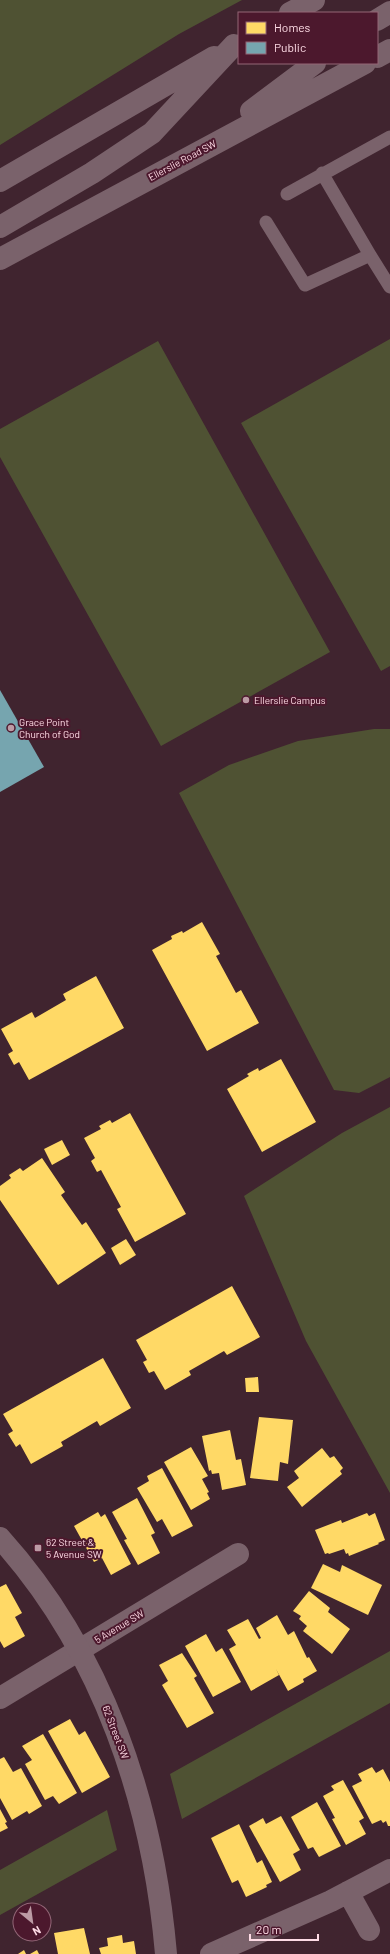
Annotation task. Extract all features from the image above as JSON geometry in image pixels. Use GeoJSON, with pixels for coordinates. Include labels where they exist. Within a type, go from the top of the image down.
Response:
{"type":"FeatureCollection","features":[{"type":"Feature","properties":{"kind":"main road"},"geometry":{"type":"LineString","coordinates":[[292,12],[314,0]]}},
{"type":"Feature","properties":{"kind":"main road"},"geometry":{"type":"LineString","coordinates":[[378,19],[390,12]]}},
{"type":"Feature","properties":{"kind":"main road"},"geometry":{"type":"LineString","coordinates":[[0,181],[237,44]]}},
{"type":"Feature","properties":{"kind":"main road"},"geometry":{"type":"LineString","coordinates":[[0,227],[92,173],[152,133],[237,44]]}},
{"type":"Feature","properties":{"kind":"main road"},"geometry":{"type":"LineString","coordinates":[[378,56],[390,50]]}},
{"type":"Feature","properties":{"kind":"main road"},"geometry":{"type":"LineString","coordinates":[[196,153],[314,64]]}},
{"type":"Feature","properties":{"kind":"main road","name":"Ellerslie Road SW"},"geometry":{"type":"LineString","coordinates":[[0,259],[363,64]]}},
{"type":"Feature","properties":{"kind":"main road","name":"62 Street SW"},"geometry":{"type":"LineString","coordinates":[[0,1538],[38,1584],[79,1650],[102,1694],[142,1807],[159,1891],[166,1954]]}},
{"type":"Feature","properties":{"kind":"main road","name":"5 Avenue SW"},"geometry":{"type":"LineString","coordinates":[[0,1698],[238,1554]]}},
{"type":"Feature","properties":{"kind":"main road"},"geometry":{"type":"LineString","coordinates":[[210,1954],[348,1892],[390,1870]]}},
{"type":"Feature","properties":{"kind":"main road"},"geometry":{"type":"LineString","coordinates":[[348,1892],[369,1930]]}},
{"type":"Feature","properties":{"kind":"lane"},"geometry":{"type":"LineString","coordinates":[[286,194],[390,136]]}},
{"type":"Feature","properties":{"kind":"lane"},"geometry":{"type":"LineString","coordinates":[[322,173],[390,287]]}},
{"type":"Feature","properties":{"kind":"lane"},"geometry":{"type":"LineString","coordinates":[[266,222],[305,286],[370,255]]}},
{"type":"Feature","properties":{"kind":"green space"},"geometry":{"type":"Polygon","coordinates":[[[0,0],[242,0],[179,34],[0,145],[0,0]]]}},
{"type":"Feature","properties":{"kind":"green space"},"geometry":{"type":"Polygon","coordinates":[[[390,339],[390,666],[381,671],[241,423],[390,339]]]}},
{"type":"Feature","properties":{"kind":"green space"},"geometry":{"type":"Polygon","coordinates":[[[158,341],[330,652],[161,746],[0,457],[0,429],[158,341]]]}},
{"type":"Feature","properties":{"kind":"green space"},"geometry":{"type":"Polygon","coordinates":[[[374,729],[390,729],[390,1077],[359,1093],[334,1090],[179,793],[229,765],[298,741],[374,729]]]}},
{"type":"Feature","properties":{"kind":"green space"},"geometry":{"type":"Polygon","coordinates":[[[390,1107],[390,1493],[306,1341],[244,1196],[342,1133],[390,1107]]]}},
{"type":"Feature","properties":{"kind":"green space"},"geometry":{"type":"Polygon","coordinates":[[[390,1651],[390,1703],[182,1819],[170,1774],[390,1651]]]}},
{"type":"Feature","properties":{"kind":"green space"},"geometry":{"type":"Polygon","coordinates":[[[107,1810],[117,1850],[23,1902],[12,1902],[12,1908],[0,1915],[0,1870],[107,1810]]]}},
{"type":"Feature","properties":{"kind":"building: Homes"},"geometry":{"type":"Polygon","coordinates":[[[202,922],[220,954],[216,956],[236,993],[241,990],[259,1023],[207,1051],[152,950],[172,939],[171,936],[182,931],[183,933],[202,922]]]}},
{"type":"Feature","properties":{"kind":"building: Homes"},"geometry":{"type":"Polygon","coordinates":[[[96,976],[124,1028],[29,1080],[19,1062],[14,1065],[8,1054],[13,1051],[1,1029],[32,1012],[35,1018],[66,1000],[63,994],[96,976]]]}},
{"type":"Feature","properties":{"kind":"building: Homes"},"geometry":{"type":"Polygon","coordinates":[[[281,1059],[316,1122],[262,1152],[227,1089],[249,1076],[247,1074],[258,1068],[259,1071],[281,1059]]]}},
{"type":"Feature","properties":{"kind":"building: Homes"},"geometry":{"type":"Polygon","coordinates":[[[130,1113],[186,1214],[135,1242],[117,1209],[121,1207],[101,1170],[97,1172],[91,1161],[95,1158],[84,1138],[101,1129],[99,1126],[110,1120],[112,1123],[130,1113]]]}},
{"type":"Feature","properties":{"kind":"building: Homes"},"geometry":{"type":"Polygon","coordinates":[[[62,1140],[70,1155],[52,1165],[44,1149],[62,1140]]]}},
{"type":"Feature","properties":{"kind":"building: Homes"},"geometry":{"type":"Polygon","coordinates":[[[42,1158],[65,1192],[61,1195],[82,1225],[86,1222],[106,1253],[58,1285],[0,1200],[0,1186],[11,1178],[9,1175],[20,1168],[23,1171],[42,1158]]]}},
{"type":"Feature","properties":{"kind":"building: Homes"},"geometry":{"type":"Polygon","coordinates":[[[126,1239],[136,1255],[120,1265],[111,1248],[126,1239]]]}},
{"type":"Feature","properties":{"kind":"building: Homes"},"geometry":{"type":"Polygon","coordinates":[[[232,1286],[260,1337],[227,1355],[224,1351],[189,1371],[191,1375],[165,1390],[154,1371],[149,1373],[143,1362],[147,1360],[136,1340],[232,1286]]]}},
{"type":"Feature","properties":{"kind":"building: Homes"},"geometry":{"type":"Polygon","coordinates":[[[103,1358],[131,1408],[100,1426],[97,1421],[61,1442],[63,1446],[31,1464],[20,1444],[16,1447],[8,1434],[13,1431],[3,1414],[103,1358]]]}},
{"type":"Feature","properties":{"kind":"building: Homes"},"geometry":{"type":"Polygon","coordinates":[[[258,1377],[259,1392],[246,1392],[245,1378],[258,1377]]]}},
{"type":"Feature","properties":{"kind":"building: Homes"},"geometry":{"type":"Polygon","coordinates":[[[259,1417],[293,1420],[288,1464],[280,1462],[278,1481],[250,1478],[259,1417]]]}},
{"type":"Feature","properties":{"kind":"building: Homes"},"geometry":{"type":"Polygon","coordinates":[[[230,1430],[236,1460],[241,1459],[246,1485],[222,1490],[219,1473],[212,1474],[211,1470],[209,1471],[202,1436],[230,1430]]]}},
{"type":"Feature","properties":{"kind":"building: Homes"},"geometry":{"type":"Polygon","coordinates":[[[191,1447],[208,1476],[202,1479],[209,1492],[207,1493],[210,1499],[191,1510],[164,1462],[191,1447]]]}},
{"type":"Feature","properties":{"kind":"building: Homes"},"geometry":{"type":"Polygon","coordinates":[[[322,1448],[330,1458],[334,1456],[343,1468],[340,1471],[342,1474],[302,1507],[287,1487],[299,1478],[294,1471],[322,1448]]]}},
{"type":"Feature","properties":{"kind":"building: Homes"},"geometry":{"type":"Polygon","coordinates":[[[162,1468],[193,1526],[172,1537],[162,1519],[157,1522],[137,1488],[149,1481],[147,1476],[162,1468]]]}},
{"type":"Feature","properties":{"kind":"building: Homes"},"geometry":{"type":"Polygon","coordinates":[[[137,1498],[155,1533],[151,1535],[160,1553],[138,1565],[124,1540],[127,1539],[112,1512],[137,1498]]]}},
{"type":"Feature","properties":{"kind":"building: Homes"},"geometry":{"type":"Polygon","coordinates":[[[98,1512],[101,1517],[105,1514],[131,1564],[111,1575],[102,1558],[94,1562],[74,1526],[98,1512]]]}},
{"type":"Feature","properties":{"kind":"building: Homes"},"geometry":{"type":"Polygon","coordinates":[[[367,1513],[369,1516],[375,1513],[385,1540],[378,1543],[379,1544],[349,1556],[348,1553],[346,1554],[344,1549],[325,1554],[315,1530],[341,1520],[342,1523],[367,1513]]]}},
{"type":"Feature","properties":{"kind":"building: Homes"},"geometry":{"type":"Polygon","coordinates":[[[323,1564],[340,1572],[342,1565],[382,1585],[368,1615],[311,1588],[323,1564]]]}},
{"type":"Feature","properties":{"kind":"building: Homes"},"geometry":{"type":"Polygon","coordinates":[[[6,1584],[22,1613],[15,1617],[25,1636],[4,1648],[0,1641],[0,1587],[6,1584]]]}},
{"type":"Feature","properties":{"kind":"building: Homes"},"geometry":{"type":"Polygon","coordinates":[[[309,1591],[330,1608],[328,1612],[350,1629],[332,1654],[303,1631],[307,1626],[299,1619],[301,1616],[293,1611],[309,1591]]]}},
{"type":"Feature","properties":{"kind":"building: Homes"},"geometry":{"type":"Polygon","coordinates":[[[277,1615],[288,1635],[294,1631],[307,1658],[309,1657],[317,1671],[303,1679],[304,1682],[288,1691],[276,1669],[279,1675],[251,1691],[229,1649],[236,1645],[227,1630],[248,1619],[259,1639],[261,1638],[256,1628],[277,1615]]]}},
{"type":"Feature","properties":{"kind":"building: Homes"},"geometry":{"type":"Polygon","coordinates":[[[206,1634],[216,1652],[222,1648],[241,1682],[213,1697],[185,1646],[206,1634]]]}},
{"type":"Feature","properties":{"kind":"building: Homes"},"geometry":{"type":"Polygon","coordinates":[[[182,1653],[197,1676],[194,1678],[214,1713],[187,1728],[162,1685],[168,1681],[159,1665],[182,1653]]]}},
{"type":"Feature","properties":{"kind":"building: Homes"},"geometry":{"type":"Polygon","coordinates":[[[70,1719],[79,1735],[85,1731],[110,1777],[82,1793],[48,1731],[70,1719]]]}},
{"type":"Feature","properties":{"kind":"building: Homes"},"geometry":{"type":"Polygon","coordinates":[[[43,1734],[77,1793],[59,1804],[53,1796],[45,1800],[25,1764],[32,1760],[22,1746],[43,1734]]]}},
{"type":"Feature","properties":{"kind":"building: Homes"},"geometry":{"type":"Polygon","coordinates":[[[4,1757],[13,1772],[21,1768],[42,1806],[29,1814],[27,1811],[12,1820],[0,1798],[0,1759],[4,1757]]]}},
{"type":"Feature","properties":{"kind":"building: Homes"},"geometry":{"type":"Polygon","coordinates":[[[372,1767],[376,1773],[383,1769],[390,1782],[390,1826],[388,1826],[386,1821],[383,1823],[381,1820],[372,1824],[352,1786],[362,1781],[358,1774],[372,1767]]]}},
{"type":"Feature","properties":{"kind":"building: Homes"},"geometry":{"type":"Polygon","coordinates":[[[343,1780],[364,1818],[359,1821],[366,1834],[346,1845],[332,1819],[335,1818],[323,1796],[334,1790],[331,1786],[343,1780]]]}},
{"type":"Feature","properties":{"kind":"building: Homes"},"geometry":{"type":"Polygon","coordinates":[[[317,1802],[341,1846],[319,1857],[313,1847],[308,1849],[291,1817],[317,1802]]]}},
{"type":"Feature","properties":{"kind":"building: Homes"},"geometry":{"type":"Polygon","coordinates":[[[0,1809],[7,1822],[5,1823],[8,1828],[0,1832],[0,1809]]]}},
{"type":"Feature","properties":{"kind":"building: Homes"},"geometry":{"type":"Polygon","coordinates":[[[281,1816],[300,1850],[293,1854],[301,1870],[280,1882],[249,1826],[263,1818],[266,1824],[281,1816]]]}},
{"type":"Feature","properties":{"kind":"building: Homes"},"geometry":{"type":"Polygon","coordinates":[[[239,1824],[257,1863],[262,1860],[272,1882],[266,1885],[267,1887],[246,1897],[238,1880],[232,1883],[211,1838],[239,1824]]]}},
{"type":"Feature","properties":{"kind":"building: Homes"},"geometry":{"type":"Polygon","coordinates":[[[84,1928],[90,1954],[58,1954],[54,1933],[84,1928]]]}},
{"type":"Feature","properties":{"kind":"building: Homes"},"geometry":{"type":"Polygon","coordinates":[[[122,1935],[123,1943],[134,1941],[136,1954],[101,1954],[99,1948],[108,1946],[107,1938],[122,1935]]]}},
{"type":"Feature","properties":{"kind":"building: Homes"},"geometry":{"type":"Polygon","coordinates":[[[24,1950],[26,1954],[18,1954],[24,1950]]]}},
{"type":"Feature","properties":{"kind":"building: Homes"},"geometry":{"type":"Polygon","coordinates":[[[37,1950],[39,1954],[30,1954],[37,1950]]]}},
{"type":"Feature","properties":{"kind":"building: Public","name":"Grace Point Church of God"},"geometry":{"type":"Polygon","coordinates":[[[0,690],[44,767],[0,792],[0,690]]]}},
{"type":"Feature","properties":{"kind":"place","name":"Ellerslie Campus"},"geometry":{"type":"Point","coordinates":[246,700]}},
{"type":"Feature","properties":{"kind":"place","name":"Grace Point Church of God"},"geometry":{"type":"Point","coordinates":[11,728]}},
{"type":"Feature","properties":{"kind":"place","name":"62 Street & 5 Avenue SW"},"geometry":{"type":"Point","coordinates":[38,1548]}}]}
